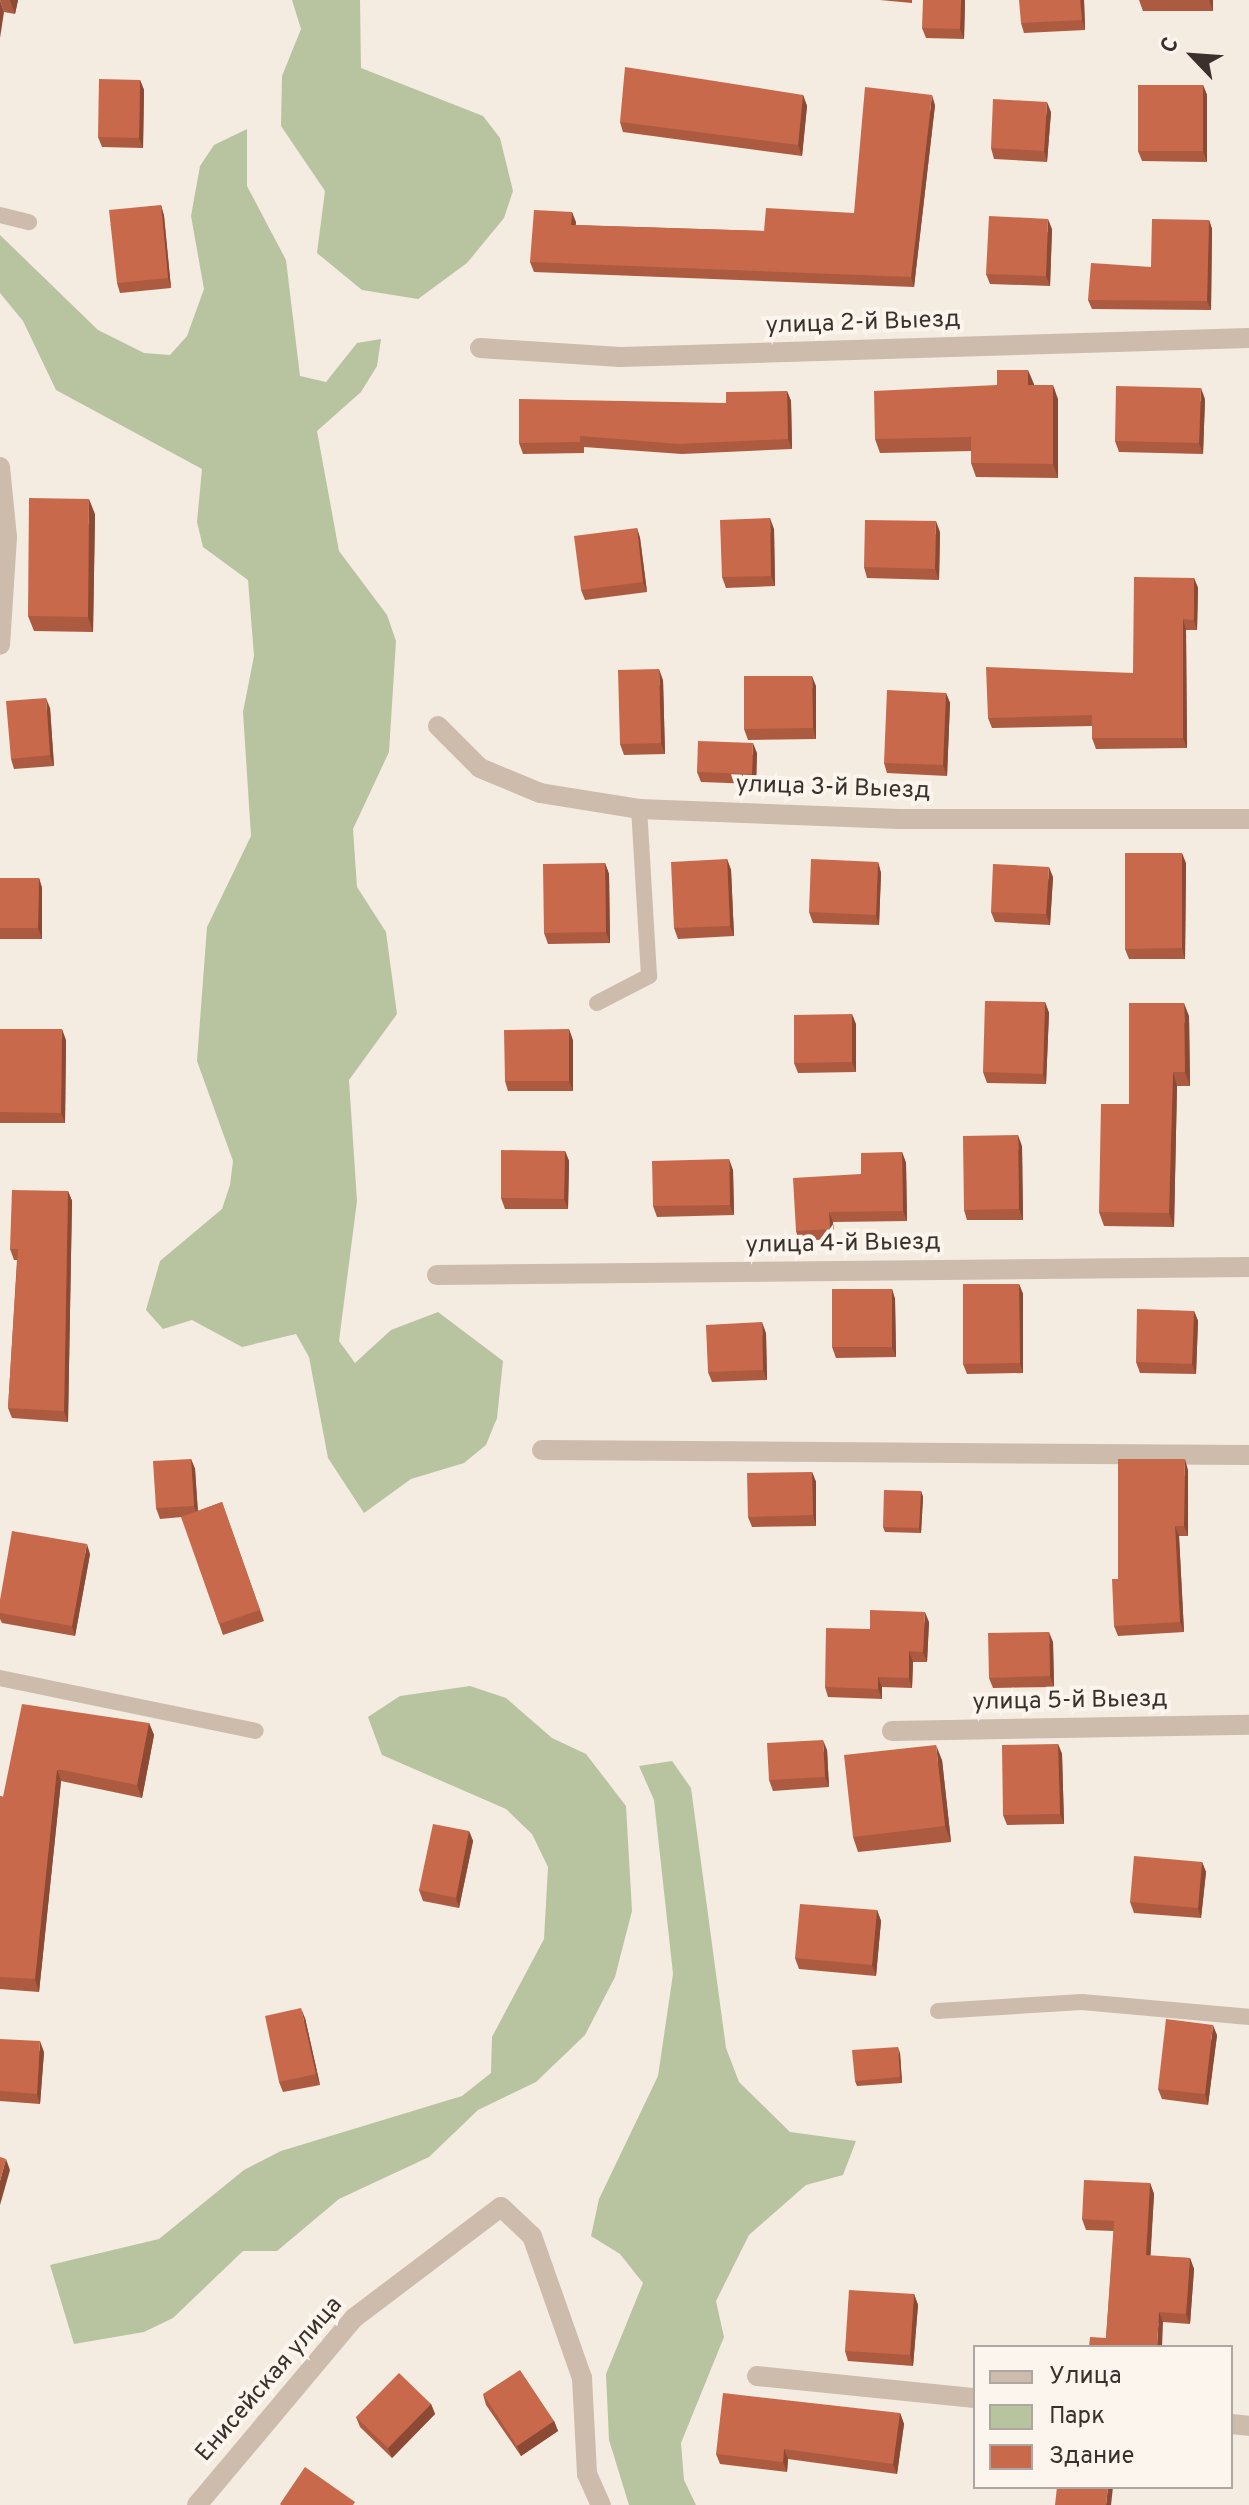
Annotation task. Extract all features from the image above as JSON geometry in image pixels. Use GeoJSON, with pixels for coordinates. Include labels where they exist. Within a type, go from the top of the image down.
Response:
{"type":"FeatureCollection","features":[{"type":"Feature","properties":{"kind":"street","name":"улица 2-й Выезд"},"geometry":{"type":"LineString","coordinates":[[480,348],[620,357],[1249,338]]}},
{"type":"Feature","properties":{"kind":"street"},"geometry":{"type":"LineString","coordinates":[[0,467],[7,537],[0,645]]}},
{"type":"Feature","properties":{"kind":"street","name":"улица 3-й Выезд"},"geometry":{"type":"LineString","coordinates":[[438,726],[492,773],[540,793],[639,809],[899,819],[1249,819]]}},
{"type":"Feature","properties":{"kind":"street","name":"улица 4-й Выезд"},"geometry":{"type":"LineString","coordinates":[[437,1275],[1249,1267]]}},
{"type":"Feature","properties":{"kind":"street"},"geometry":{"type":"LineString","coordinates":[[542,1450],[1249,1455]]}},
{"type":"Feature","properties":{"kind":"street","name":"улица 5-й Выезд"},"geometry":{"type":"LineString","coordinates":[[892,1731],[1249,1725]]}},
{"type":"Feature","properties":{"kind":"street","name":"Енисейская улица"},"geometry":{"type":"LineString","coordinates":[[197,2505],[354,2318],[501,2207],[532,2236],[582,2378],[587,2474],[601,2505]]}},
{"type":"Feature","properties":{"kind":"street"},"geometry":{"type":"LineString","coordinates":[[757,2376],[973,2398]]}},
{"type":"Feature","properties":{"kind":"lane"},"geometry":{"type":"LineString","coordinates":[[0,215],[29,222]]}},
{"type":"Feature","properties":{"kind":"lane"},"geometry":{"type":"LineString","coordinates":[[597,1003],[649,976],[639,809]]}},
{"type":"Feature","properties":{"kind":"lane"},"geometry":{"type":"LineString","coordinates":[[0,1678],[256,1731]]}},
{"type":"Feature","properties":{"kind":"lane"},"geometry":{"type":"LineString","coordinates":[[938,2011],[1082,2002],[1249,2017]]}},
{"type":"Feature","properties":{"kind":"green space"},"geometry":{"type":"Polygon","coordinates":[[[292,0],[360,0],[361,68],[483,116],[500,138],[513,191],[504,218],[467,263],[418,299],[362,290],[317,253],[325,191],[281,126],[282,76],[301,29],[292,0]]]}},
{"type":"Feature","properties":{"kind":"green space"},"geometry":{"type":"Polygon","coordinates":[[[247,129],[247,186],[286,260],[300,376],[326,382],[357,343],[381,339],[377,366],[361,392],[317,431],[339,551],[387,615],[396,641],[389,752],[353,829],[357,887],[386,932],[397,1014],[349,1080],[357,1201],[339,1341],[355,1363],[391,1330],[438,1312],[503,1361],[497,1418],[486,1445],[464,1463],[411,1479],[364,1513],[328,1458],[309,1357],[296,1334],[242,1347],[192,1320],[163,1329],[146,1310],[160,1261],[222,1209],[230,1185],[233,1161],[197,1061],[207,927],[251,836],[243,712],[254,656],[248,580],[203,547],[197,522],[202,469],[56,390],[23,321],[0,293],[0,235],[98,330],[144,353],[170,355],[187,336],[204,289],[191,216],[200,166],[214,145],[247,129]]]}},
{"type":"Feature","properties":{"kind":"green space"},"geometry":{"type":"Polygon","coordinates":[[[470,1686],[506,1698],[552,1738],[586,1754],[626,1806],[632,1911],[615,1977],[585,2035],[536,2082],[478,2110],[429,2157],[339,2199],[277,2251],[243,2251],[173,2318],[144,2332],[74,2344],[50,2265],[159,2239],[244,2170],[281,2151],[462,2096],[491,2073],[492,2037],[544,1939],[548,1867],[532,1834],[506,1809],[382,1755],[368,1717],[400,1696],[470,1686]]]}},
{"type":"Feature","properties":{"kind":"green space"},"geometry":{"type":"Polygon","coordinates":[[[672,1761],[691,1788],[726,2048],[739,2082],[790,2132],[856,2141],[843,2175],[806,2185],[749,2235],[716,2301],[724,2337],[681,2443],[684,2480],[696,2505],[629,2505],[609,2440],[606,2374],[643,2283],[620,2254],[591,2236],[599,2199],[658,2076],[673,1974],[654,1800],[639,1766],[672,1761]]]}},
{"type":"Feature","properties":{"kind":"building"},"geometry":{"type":"Polygon","coordinates":[[[923,0],[961,0],[960,29],[922,28],[923,0]]]}},
{"type":"Feature","properties":{"kind":"building"},"geometry":{"type":"Polygon","coordinates":[[[1019,0],[1080,0],[1082,20],[1021,23],[1019,0]]]}},
{"type":"Feature","properties":{"kind":"building"},"geometry":{"type":"Polygon","coordinates":[[[625,67],[803,95],[798,145],[620,122],[625,67]]]}},
{"type":"Feature","properties":{"kind":"building"},"geometry":{"type":"Polygon","coordinates":[[[99,79],[140,80],[139,138],[98,137],[99,79]]]}},
{"type":"Feature","properties":{"kind":"building"},"geometry":{"type":"Polygon","coordinates":[[[1138,85],[1203,85],[1203,151],[1138,151],[1138,85]]]}},
{"type":"Feature","properties":{"kind":"building"},"geometry":{"type":"Polygon","coordinates":[[[865,87],[932,95],[911,277],[530,262],[534,210],[572,212],[571,225],[764,231],[766,208],[854,213],[865,87]]]}},
{"type":"Feature","properties":{"kind":"building"},"geometry":{"type":"Polygon","coordinates":[[[993,99],[1047,102],[1044,151],[991,148],[993,99]]]}},
{"type":"Feature","properties":{"kind":"building"},"geometry":{"type":"Polygon","coordinates":[[[161,205],[168,278],[117,283],[109,210],[161,205]]]}},
{"type":"Feature","properties":{"kind":"building"},"geometry":{"type":"Polygon","coordinates":[[[989,216],[1048,219],[1046,276],[986,274],[989,216]]]}},
{"type":"Feature","properties":{"kind":"building"},"geometry":{"type":"Polygon","coordinates":[[[1152,219],[1209,220],[1207,301],[1088,300],[1091,263],[1151,267],[1152,219]]]}},
{"type":"Feature","properties":{"kind":"building"},"geometry":{"type":"Polygon","coordinates":[[[997,370],[1028,370],[1028,385],[1053,385],[1053,464],[971,463],[971,437],[875,439],[874,391],[997,385],[997,370]]]}},
{"type":"Feature","properties":{"kind":"building"},"geometry":{"type":"Polygon","coordinates":[[[1116,386],[1201,388],[1199,443],[1115,441],[1116,386]]]}},
{"type":"Feature","properties":{"kind":"building"},"geometry":{"type":"Polygon","coordinates":[[[787,391],[788,439],[678,444],[580,436],[580,442],[519,443],[519,399],[726,403],[726,392],[787,391]]]}},
{"type":"Feature","properties":{"kind":"building"},"geometry":{"type":"Polygon","coordinates":[[[29,498],[89,499],[88,617],[28,616],[29,498]]]}},
{"type":"Feature","properties":{"kind":"building"},"geometry":{"type":"Polygon","coordinates":[[[770,518],[771,576],[722,577],[720,520],[770,518]]]}},
{"type":"Feature","properties":{"kind":"building"},"geometry":{"type":"Polygon","coordinates":[[[865,520],[936,521],[935,569],[864,567],[865,520]]]}},
{"type":"Feature","properties":{"kind":"building"},"geometry":{"type":"Polygon","coordinates":[[[637,528],[643,582],[581,590],[574,536],[637,528]]]}},
{"type":"Feature","properties":{"kind":"building"},"geometry":{"type":"Polygon","coordinates":[[[1134,577],[1194,578],[1194,620],[1183,619],[1183,738],[1092,738],[1092,715],[988,718],[986,667],[1133,673],[1134,577]]]}},
{"type":"Feature","properties":{"kind":"building"},"geometry":{"type":"Polygon","coordinates":[[[659,669],[661,743],[620,744],[618,670],[659,669]]]}},
{"type":"Feature","properties":{"kind":"building"},"geometry":{"type":"Polygon","coordinates":[[[744,676],[812,676],[813,728],[744,729],[744,676]]]}},
{"type":"Feature","properties":{"kind":"building"},"geometry":{"type":"Polygon","coordinates":[[[887,690],[946,693],[943,765],[884,763],[887,690]]]}},
{"type":"Feature","properties":{"kind":"building"},"geometry":{"type":"Polygon","coordinates":[[[46,698],[50,755],[11,759],[6,701],[46,698]]]}},
{"type":"Feature","properties":{"kind":"building"},"geometry":{"type":"Polygon","coordinates":[[[698,741],[753,743],[752,774],[697,772],[698,741]]]}},
{"type":"Feature","properties":{"kind":"building"},"geometry":{"type":"Polygon","coordinates":[[[1125,853],[1182,853],[1182,948],[1125,949],[1125,853]]]}},
{"type":"Feature","properties":{"kind":"building"},"geometry":{"type":"Polygon","coordinates":[[[727,859],[730,926],[674,928],[671,862],[727,859]]]}},
{"type":"Feature","properties":{"kind":"building"},"geometry":{"type":"Polygon","coordinates":[[[811,859],[878,862],[876,915],[809,912],[811,859]]]}},
{"type":"Feature","properties":{"kind":"building"},"geometry":{"type":"Polygon","coordinates":[[[605,863],[606,932],[544,933],[543,864],[605,863]]]}},
{"type":"Feature","properties":{"kind":"building"},"geometry":{"type":"Polygon","coordinates":[[[993,864],[1049,867],[1046,914],[991,912],[993,864]]]}},
{"type":"Feature","properties":{"kind":"building"},"geometry":{"type":"Polygon","coordinates":[[[0,878],[39,878],[38,928],[0,928],[0,878]]]}},
{"type":"Feature","properties":{"kind":"building"},"geometry":{"type":"Polygon","coordinates":[[[985,1001],[1045,1002],[1043,1074],[983,1072],[985,1001]]]}},
{"type":"Feature","properties":{"kind":"building"},"geometry":{"type":"Polygon","coordinates":[[[1129,1003],[1184,1003],[1185,1072],[1173,1072],[1169,1213],[1099,1212],[1101,1104],[1129,1104],[1129,1003]]]}},
{"type":"Feature","properties":{"kind":"building"},"geometry":{"type":"Polygon","coordinates":[[[852,1014],[852,1062],[794,1063],[794,1015],[852,1014]]]}},
{"type":"Feature","properties":{"kind":"building"},"geometry":{"type":"Polygon","coordinates":[[[0,1029],[62,1029],[61,1113],[0,1112],[0,1029]]]}},
{"type":"Feature","properties":{"kind":"building"},"geometry":{"type":"Polygon","coordinates":[[[569,1029],[569,1081],[505,1081],[504,1030],[569,1029]]]}},
{"type":"Feature","properties":{"kind":"building"},"geometry":{"type":"Polygon","coordinates":[[[1018,1135],[1019,1209],[964,1210],[963,1136],[1018,1135]]]}},
{"type":"Feature","properties":{"kind":"building"},"geometry":{"type":"Polygon","coordinates":[[[501,1150],[565,1151],[564,1199],[501,1198],[501,1150]]]}},
{"type":"Feature","properties":{"kind":"building"},"geometry":{"type":"Polygon","coordinates":[[[902,1152],[903,1211],[829,1212],[830,1229],[796,1231],[793,1178],[861,1174],[861,1153],[902,1152]]]}},
{"type":"Feature","properties":{"kind":"building"},"geometry":{"type":"Polygon","coordinates":[[[729,1159],[730,1205],[653,1206],[652,1161],[729,1159]]]}},
{"type":"Feature","properties":{"kind":"building"},"geometry":{"type":"Polygon","coordinates":[[[12,1190],[68,1191],[64,1411],[8,1408],[18,1249],[10,1249],[12,1190]]]}},
{"type":"Feature","properties":{"kind":"building"},"geometry":{"type":"Polygon","coordinates":[[[963,1284],[1019,1284],[1020,1363],[963,1364],[963,1284]]]}},
{"type":"Feature","properties":{"kind":"building"},"geometry":{"type":"Polygon","coordinates":[[[832,1289],[892,1289],[892,1347],[832,1347],[832,1289]]]}},
{"type":"Feature","properties":{"kind":"building"},"geometry":{"type":"Polygon","coordinates":[[[1137,1309],[1194,1311],[1192,1364],[1136,1362],[1137,1309]]]}},
{"type":"Feature","properties":{"kind":"building"},"geometry":{"type":"Polygon","coordinates":[[[762,1322],[763,1370],[708,1372],[706,1325],[762,1322]]]}},
{"type":"Feature","properties":{"kind":"building"},"geometry":{"type":"Polygon","coordinates":[[[191,1459],[194,1506],[156,1508],[153,1461],[191,1459]]]}},
{"type":"Feature","properties":{"kind":"building"},"geometry":{"type":"Polygon","coordinates":[[[1118,1459],[1185,1459],[1184,1526],[1175,1526],[1180,1622],[1114,1626],[1112,1579],[1118,1579],[1118,1459]]]}},
{"type":"Feature","properties":{"kind":"building"},"geometry":{"type":"Polygon","coordinates":[[[812,1472],[813,1515],[748,1517],[747,1473],[812,1472]]]}},
{"type":"Feature","properties":{"kind":"building"},"geometry":{"type":"Polygon","coordinates":[[[884,1490],[921,1491],[919,1528],[883,1527],[884,1490]]]}},
{"type":"Feature","properties":{"kind":"building"},"geometry":{"type":"Polygon","coordinates":[[[222,1502],[260,1610],[219,1624],[181,1517],[222,1502]]]}},
{"type":"Feature","properties":{"kind":"building"},"geometry":{"type":"Polygon","coordinates":[[[12,1531],[87,1544],[72,1626],[0,1613],[12,1531]]]}},
{"type":"Feature","properties":{"kind":"building"},"geometry":{"type":"Polygon","coordinates":[[[870,1610],[925,1612],[923,1652],[909,1651],[909,1678],[878,1677],[878,1689],[825,1687],[826,1628],[870,1629],[870,1610]]]}},
{"type":"Feature","properties":{"kind":"building"},"geometry":{"type":"Polygon","coordinates":[[[1049,1632],[1050,1676],[989,1678],[988,1633],[1049,1632]]]}},
{"type":"Feature","properties":{"kind":"building"},"geometry":{"type":"Polygon","coordinates":[[[22,1704],[149,1723],[137,1785],[57,1769],[35,1979],[0,1977],[0,1796],[3,1797],[22,1704]]]}},
{"type":"Feature","properties":{"kind":"building"},"geometry":{"type":"Polygon","coordinates":[[[823,1740],[825,1777],[769,1780],[767,1743],[823,1740]]]}},
{"type":"Feature","properties":{"kind":"building"},"geometry":{"type":"Polygon","coordinates":[[[1058,1744],[1060,1814],[1003,1815],[1002,1745],[1058,1744]]]}},
{"type":"Feature","properties":{"kind":"building"},"geometry":{"type":"Polygon","coordinates":[[[936,1745],[945,1826],[853,1837],[844,1755],[936,1745]]]}},
{"type":"Feature","properties":{"kind":"building"},"geometry":{"type":"Polygon","coordinates":[[[433,1824],[469,1831],[456,1898],[419,1890],[433,1824]]]}},
{"type":"Feature","properties":{"kind":"building"},"geometry":{"type":"Polygon","coordinates":[[[1134,1856],[1202,1862],[1198,1908],[1130,1902],[1134,1856]]]}},
{"type":"Feature","properties":{"kind":"building"},"geometry":{"type":"Polygon","coordinates":[[[800,1904],[877,1910],[872,1965],[795,1958],[800,1904]]]}},
{"type":"Feature","properties":{"kind":"building"},"geometry":{"type":"Polygon","coordinates":[[[301,2008],[316,2074],[279,2082],[265,2016],[301,2008]]]}},
{"type":"Feature","properties":{"kind":"building"},"geometry":{"type":"Polygon","coordinates":[[[1166,2019],[1213,2025],[1205,2094],[1158,2089],[1166,2019]]]}},
{"type":"Feature","properties":{"kind":"building"},"geometry":{"type":"Polygon","coordinates":[[[0,2039],[40,2041],[37,2094],[0,2091],[0,2039]]]}},
{"type":"Feature","properties":{"kind":"building"},"geometry":{"type":"Polygon","coordinates":[[[898,2047],[900,2077],[855,2081],[852,2050],[898,2047]]]}},
{"type":"Feature","properties":{"kind":"building"},"geometry":{"type":"Polygon","coordinates":[[[0,2157],[6,2159],[0,2181],[0,2157]]]}},
{"type":"Feature","properties":{"kind":"building"},"geometry":{"type":"Polygon","coordinates":[[[1084,2180],[1150,2183],[1146,2255],[1190,2258],[1186,2314],[1159,2312],[1157,2345],[1089,2345],[1090,2337],[1106,2338],[1114,2221],[1082,2219],[1084,2180]]]}},
{"type":"Feature","properties":{"kind":"building"},"geometry":{"type":"Polygon","coordinates":[[[849,2290],[914,2294],[910,2355],[845,2351],[849,2290]]]}},
{"type":"Feature","properties":{"kind":"building"},"geometry":{"type":"Polygon","coordinates":[[[520,2370],[554,2421],[517,2446],[483,2394],[520,2370]]]}},
{"type":"Feature","properties":{"kind":"building"},"geometry":{"type":"Polygon","coordinates":[[[399,2373],[431,2404],[388,2448],[356,2417],[399,2373]]]}},
{"type":"Feature","properties":{"kind":"building"},"geometry":{"type":"Polygon","coordinates":[[[723,2393],[900,2413],[893,2464],[784,2449],[783,2462],[716,2454],[723,2393]]]}},
{"type":"Feature","properties":{"kind":"building"},"geometry":{"type":"Polygon","coordinates":[[[305,2467],[355,2502],[353,2505],[281,2505],[305,2467]]]}},
{"type":"Feature","properties":{"kind":"building"},"geometry":{"type":"Polygon","coordinates":[[[1057,2489],[1108,2489],[1106,2505],[1055,2505],[1057,2489]]]}}]}
